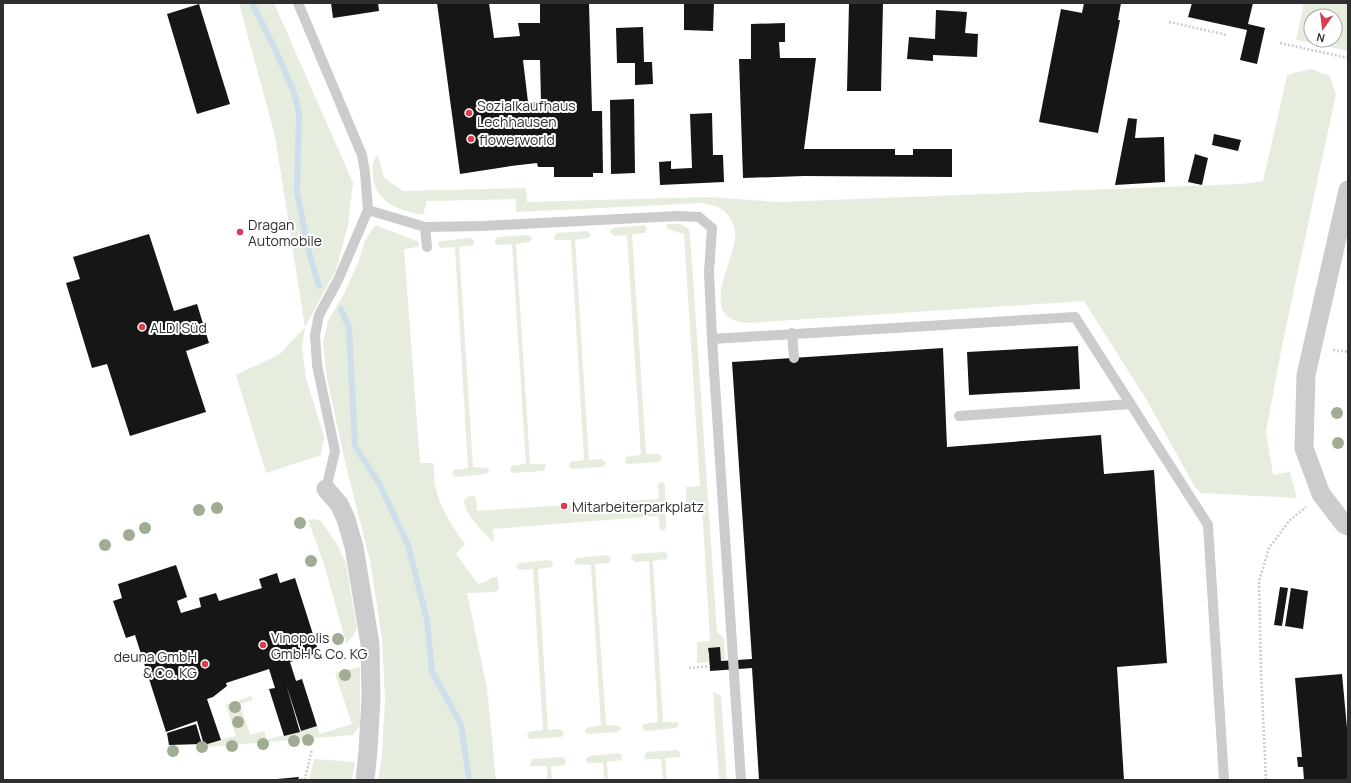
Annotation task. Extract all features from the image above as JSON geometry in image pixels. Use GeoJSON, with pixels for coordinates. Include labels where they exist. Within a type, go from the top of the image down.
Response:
{"type":"FeatureCollection","features":[{"type":"Feature","properties":{"kind":"street"},"geometry":{"type":"LineString","coordinates":[[1348,190],[1306,375],[1304,448],[1321,494],[1344,524],[1348,526]]}},
{"type":"Feature","properties":{"kind":"street"},"geometry":{"type":"LineString","coordinates":[[326,489],[340,504],[354,547],[370,644],[371,697],[365,780]]}},
{"type":"Feature","properties":{"kind":"lane"},"geometry":{"type":"LineString","coordinates":[[298,3],[362,155],[368,210],[338,280],[319,315],[315,335],[317,365],[335,451],[326,489]]}},
{"type":"Feature","properties":{"kind":"lane"},"geometry":{"type":"LineString","coordinates":[[368,210],[425,227],[483,226],[677,216],[699,217],[712,228],[709,272],[712,339],[741,780]]}},
{"type":"Feature","properties":{"kind":"lane"},"geometry":{"type":"LineString","coordinates":[[425,227],[427,247]]}},
{"type":"Feature","properties":{"kind":"lane"},"geometry":{"type":"LineString","coordinates":[[712,339],[792,333],[1076,318],[1208,525],[1224,780]]}},
{"type":"Feature","properties":{"kind":"lane"},"geometry":{"type":"LineString","coordinates":[[792,333],[794,358]]}},
{"type":"Feature","properties":{"kind":"lane"},"geometry":{"type":"LineString","coordinates":[[959,416],[1131,404]]}},
{"type":"Feature","properties":{"kind":"path"},"geometry":{"type":"LineString","coordinates":[[1169,22],[1227,35]]}},
{"type":"Feature","properties":{"kind":"path"},"geometry":{"type":"LineString","coordinates":[[1280,43],[1348,58]]}},
{"type":"Feature","properties":{"kind":"path"},"geometry":{"type":"LineString","coordinates":[[1266,780],[1261,679],[1259,581],[1269,548],[1290,520],[1321,494]]}},
{"type":"Feature","properties":{"kind":"path"},"geometry":{"type":"LineString","coordinates":[[689,668],[710,666]]}},
{"type":"Feature","properties":{"kind":"path"},"geometry":{"type":"LineString","coordinates":[[301,780],[305,779],[312,749]]}},
{"type":"Feature","properties":{"kind":"shaded area"},"geometry":{"type":"Polygon","coordinates":[[[239,3],[274,3],[353,183],[348,225],[336,270],[305,327],[275,136],[239,3]]]}},
{"type":"Feature","properties":{"kind":"shaded area"},"geometry":{"type":"Polygon","coordinates":[[[1304,3],[1348,3],[1348,51],[1334,48],[1343,48],[1343,8],[1303,8],[1303,41],[1296,40],[1304,3]]]}},
{"type":"Feature","properties":{"kind":"shaded area"},"geometry":{"type":"Polygon","coordinates":[[[1311,69],[1330,76],[1336,94],[1282,346],[1266,432],[1273,475],[1290,472],[1297,498],[1201,493],[1195,487],[1146,399],[1084,301],[748,323],[733,320],[724,312],[721,302],[721,290],[733,250],[735,234],[731,219],[723,210],[714,206],[703,203],[516,212],[516,199],[427,201],[423,215],[397,208],[390,204],[378,192],[374,184],[373,164],[378,155],[384,178],[403,191],[526,188],[527,202],[708,197],[778,202],[1242,184],[1263,181],[1287,76],[1311,69]]]}},
{"type":"Feature","properties":{"kind":"shaded area"},"geometry":{"type":"Polygon","coordinates":[[[667,224],[680,224],[688,228],[690,234],[717,632],[724,638],[725,660],[721,661],[720,647],[709,648],[709,662],[697,663],[697,642],[710,641],[702,506],[686,506],[686,487],[700,486],[684,234],[667,229],[667,224]]]}},
{"type":"Feature","properties":{"kind":"shaded area"},"geometry":{"type":"Polygon","coordinates":[[[375,225],[419,242],[417,247],[404,249],[420,463],[433,463],[435,485],[440,501],[455,531],[465,544],[456,554],[478,584],[485,582],[492,577],[497,577],[499,586],[498,590],[495,592],[467,593],[487,688],[496,780],[378,780],[382,755],[385,699],[382,638],[370,561],[345,462],[327,378],[323,343],[328,321],[344,294],[359,260],[365,241],[375,225]]]}},
{"type":"Feature","properties":{"kind":"shaded area"},"geometry":{"type":"Polygon","coordinates":[[[644,225],[647,229],[645,233],[632,234],[646,454],[658,454],[662,457],[659,462],[628,464],[625,462],[626,457],[641,455],[627,235],[614,236],[610,232],[613,228],[644,225]]]}},
{"type":"Feature","properties":{"kind":"shaded area"},"geometry":{"type":"Polygon","coordinates":[[[587,231],[591,234],[589,238],[575,240],[589,460],[602,459],[605,462],[605,465],[602,467],[572,469],[569,467],[570,462],[584,460],[571,240],[555,240],[554,237],[557,233],[587,231]]]}},
{"type":"Feature","properties":{"kind":"shaded area"},"geometry":{"type":"Polygon","coordinates":[[[528,235],[532,238],[530,242],[516,244],[530,464],[545,464],[546,467],[543,471],[513,473],[510,471],[511,466],[526,464],[512,244],[498,245],[495,243],[495,240],[498,237],[528,235]]]}},
{"type":"Feature","properties":{"kind":"shaded area"},"geometry":{"type":"Polygon","coordinates":[[[471,238],[474,240],[474,245],[459,247],[473,467],[488,468],[489,471],[486,474],[456,477],[452,473],[454,470],[468,468],[455,247],[441,248],[438,245],[440,241],[471,238]]]}},
{"type":"Feature","properties":{"kind":"shaded area"},"geometry":{"type":"Polygon","coordinates":[[[305,327],[302,348],[306,378],[324,437],[321,455],[266,473],[236,375],[280,354],[305,327]]]}},
{"type":"Feature","properties":{"kind":"shaded area"},"geometry":{"type":"Polygon","coordinates":[[[663,482],[665,485],[666,528],[663,531],[660,529],[658,516],[493,529],[494,542],[484,533],[471,517],[464,502],[467,497],[474,496],[476,498],[477,511],[659,499],[658,484],[663,482]]]}},
{"type":"Feature","properties":{"kind":"shaded area"},"geometry":{"type":"Polygon","coordinates":[[[315,519],[321,521],[338,546],[346,564],[357,629],[346,643],[324,564],[308,520],[315,519]]]}},
{"type":"Feature","properties":{"kind":"shaded area"},"geometry":{"type":"Polygon","coordinates":[[[665,552],[668,555],[666,559],[653,561],[663,722],[678,722],[679,725],[676,728],[646,731],[642,728],[644,724],[658,722],[649,561],[635,562],[631,557],[634,554],[665,552]]]}},
{"type":"Feature","properties":{"kind":"shaded area"},"geometry":{"type":"Polygon","coordinates":[[[607,555],[611,558],[609,563],[595,564],[606,725],[620,726],[621,729],[618,732],[588,734],[585,732],[586,728],[601,725],[591,565],[575,564],[574,561],[577,558],[607,555]]]}},
{"type":"Feature","properties":{"kind":"shaded area"},"geometry":{"type":"Polygon","coordinates":[[[549,560],[553,562],[552,567],[538,569],[548,730],[560,729],[564,734],[561,737],[530,739],[527,736],[528,732],[543,730],[533,569],[520,570],[516,566],[519,563],[549,560]]]}},
{"type":"Feature","properties":{"kind":"shaded area"},"geometry":{"type":"Polygon","coordinates":[[[360,667],[360,725],[353,735],[206,747],[204,743],[236,736],[226,705],[251,696],[253,700],[240,704],[250,735],[264,731],[267,740],[317,726],[320,734],[352,724],[335,673],[360,667]]]}},
{"type":"Feature","properties":{"kind":"shaded area"},"geometry":{"type":"Polygon","coordinates":[[[713,692],[721,696],[727,780],[719,780],[713,692]]]}},
{"type":"Feature","properties":{"kind":"shaded area"},"geometry":{"type":"Polygon","coordinates":[[[677,750],[681,753],[679,757],[665,758],[667,780],[663,780],[661,759],[645,759],[644,756],[647,752],[677,750]]]}},
{"type":"Feature","properties":{"kind":"shaded area"},"geometry":{"type":"Polygon","coordinates":[[[619,753],[622,755],[622,760],[607,762],[608,780],[604,780],[603,763],[589,763],[586,761],[589,756],[619,753]]]}},
{"type":"Feature","properties":{"kind":"shaded area"},"geometry":{"type":"Polygon","coordinates":[[[563,757],[566,760],[565,765],[551,766],[552,780],[547,780],[547,766],[531,766],[530,764],[532,759],[563,757]]]}},
{"type":"Feature","properties":{"kind":"shaded area"},"geometry":{"type":"Polygon","coordinates":[[[314,759],[355,762],[352,780],[309,780],[314,759]]]}},
{"type":"Feature","properties":{"kind":"building"},"geometry":{"type":"Polygon","coordinates":[[[331,3],[378,3],[379,11],[333,18],[331,3]]]}},
{"type":"Feature","properties":{"kind":"building"},"geometry":{"type":"Polygon","coordinates":[[[437,3],[489,3],[494,38],[520,36],[518,23],[540,23],[540,3],[589,3],[592,111],[602,111],[603,173],[593,173],[593,177],[554,177],[554,167],[538,167],[537,163],[460,174],[437,3]],[[523,60],[528,102],[541,102],[540,60],[523,60]]]}},
{"type":"Feature","properties":{"kind":"building"},"geometry":{"type":"Polygon","coordinates":[[[684,3],[714,3],[713,31],[684,30],[684,3]]]}},
{"type":"Feature","properties":{"kind":"building"},"geometry":{"type":"Polygon","coordinates":[[[849,3],[883,3],[881,91],[847,91],[849,3]]]}},
{"type":"Feature","properties":{"kind":"building"},"geometry":{"type":"Polygon","coordinates":[[[1084,3],[1121,3],[1118,20],[1120,20],[1098,133],[1039,122],[1061,9],[1082,13],[1084,3]]]}},
{"type":"Feature","properties":{"kind":"building"},"geometry":{"type":"Polygon","coordinates":[[[1192,3],[1253,3],[1248,24],[1265,28],[1257,64],[1240,60],[1247,30],[1188,17],[1192,3]]]}},
{"type":"Feature","properties":{"kind":"building"},"geometry":{"type":"Polygon","coordinates":[[[199,4],[230,104],[197,114],[167,14],[199,4]]]}},
{"type":"Feature","properties":{"kind":"building"},"geometry":{"type":"Polygon","coordinates":[[[936,10],[967,12],[965,33],[978,34],[977,57],[933,55],[933,61],[907,59],[909,37],[935,39],[936,10]]]}},
{"type":"Feature","properties":{"kind":"building"},"geometry":{"type":"Polygon","coordinates":[[[785,23],[785,42],[779,42],[780,58],[816,58],[804,149],[895,149],[895,155],[913,155],[913,149],[952,149],[952,177],[804,176],[743,178],[739,59],[751,59],[751,24],[785,23]]]}},
{"type":"Feature","properties":{"kind":"building"},"geometry":{"type":"Polygon","coordinates":[[[643,27],[644,62],[652,62],[653,84],[635,85],[635,63],[617,63],[616,28],[643,27]]]}},
{"type":"Feature","properties":{"kind":"building"},"geometry":{"type":"Polygon","coordinates":[[[634,99],[635,173],[611,174],[610,100],[634,99]]]}},
{"type":"Feature","properties":{"kind":"building"},"geometry":{"type":"Polygon","coordinates":[[[712,113],[713,155],[723,155],[724,182],[660,185],[659,162],[671,161],[671,169],[692,168],[690,114],[712,113]]]}},
{"type":"Feature","properties":{"kind":"building"},"geometry":{"type":"Polygon","coordinates":[[[1128,118],[1137,119],[1135,138],[1164,137],[1165,182],[1115,185],[1128,118]]]}},
{"type":"Feature","properties":{"kind":"building"},"geometry":{"type":"Polygon","coordinates":[[[1214,134],[1241,140],[1238,151],[1212,145],[1214,134]]]}},
{"type":"Feature","properties":{"kind":"building"},"geometry":{"type":"Polygon","coordinates":[[[1195,154],[1208,158],[1202,185],[1188,182],[1195,154]]]}},
{"type":"Feature","properties":{"kind":"building","name":"ALDI Süd"},"geometry":{"type":"Polygon","coordinates":[[[149,234],[174,311],[197,304],[209,343],[186,351],[206,412],[130,436],[107,364],[92,368],[66,283],[80,279],[73,257],[149,234]]]}},
{"type":"Feature","properties":{"kind":"building"},"geometry":{"type":"Polygon","coordinates":[[[1078,346],[1080,389],[969,395],[967,352],[1078,346]]]}},
{"type":"Feature","properties":{"kind":"building"},"geometry":{"type":"Polygon","coordinates":[[[943,348],[947,447],[1101,435],[1104,474],[1154,470],[1167,663],[1117,667],[1124,780],[759,780],[752,668],[710,671],[708,648],[720,647],[721,661],[752,659],[732,362],[943,348]]]}},
{"type":"Feature","properties":{"kind":"building"},"geometry":{"type":"Polygon","coordinates":[[[176,565],[187,597],[177,601],[181,613],[201,607],[199,598],[216,593],[219,601],[262,588],[259,579],[277,573],[280,583],[295,578],[319,653],[290,662],[296,681],[302,679],[317,726],[301,731],[286,684],[300,732],[284,736],[269,689],[275,688],[269,669],[226,683],[227,686],[213,697],[207,699],[221,740],[204,745],[197,721],[166,732],[135,635],[126,638],[113,601],[122,598],[118,584],[176,565]]]}},
{"type":"Feature","properties":{"kind":"building"},"geometry":{"type":"Polygon","coordinates":[[[1280,587],[1288,588],[1282,626],[1274,625],[1280,587]]]}},
{"type":"Feature","properties":{"kind":"building"},"geometry":{"type":"Polygon","coordinates":[[[1291,588],[1308,591],[1303,629],[1285,626],[1291,588]]]}},
{"type":"Feature","properties":{"kind":"building"},"geometry":{"type":"Polygon","coordinates":[[[1342,674],[1348,739],[1348,780],[1304,780],[1303,767],[1298,767],[1297,757],[1302,757],[1295,678],[1342,674]]]}},
{"type":"Feature","properties":{"kind":"building"},"geometry":{"type":"Polygon","coordinates":[[[196,724],[202,744],[169,745],[167,733],[196,724]]]}},
{"type":"Feature","properties":{"kind":"building"},"geometry":{"type":"Polygon","coordinates":[[[299,777],[298,780],[277,780],[277,779],[299,777]]]}},
{"type":"Feature","properties":{"kind":"waterway"},"geometry":{"type":"LineString","coordinates":[[252,3],[276,51],[294,93],[299,113],[297,192],[309,252],[319,286]]}},
{"type":"Feature","properties":{"kind":"waterway"},"geometry":{"type":"LineString","coordinates":[[341,309],[349,328],[355,446],[380,485],[408,545],[427,620],[432,672],[461,724],[469,780]]}},
{"type":"Feature","properties":{"kind":"place","name":"Sozialkaufhaus Lechhausen"},"geometry":{"type":"Point","coordinates":[469,113]}},
{"type":"Feature","properties":{"kind":"place","name":"flowerworld"},"geometry":{"type":"Point","coordinates":[471,139]}},
{"type":"Feature","properties":{"kind":"place","name":"Dragan Automobile"},"geometry":{"type":"Point","coordinates":[240,232]}},
{"type":"Feature","properties":{"kind":"place","name":"ALDI Süd"},"geometry":{"type":"Point","coordinates":[142,327]}},
{"type":"Feature","properties":{"kind":"place","name":"Mitarbeiterparkplatz"},"geometry":{"type":"Point","coordinates":[564,506]}},
{"type":"Feature","properties":{"kind":"place","name":"Vinopolis GmbH & Co. KG"},"geometry":{"type":"Point","coordinates":[263,645]}},
{"type":"Feature","properties":{"kind":"place","name":"deuna GmbH & Co. KG"},"geometry":{"type":"Point","coordinates":[205,664]}}]}
